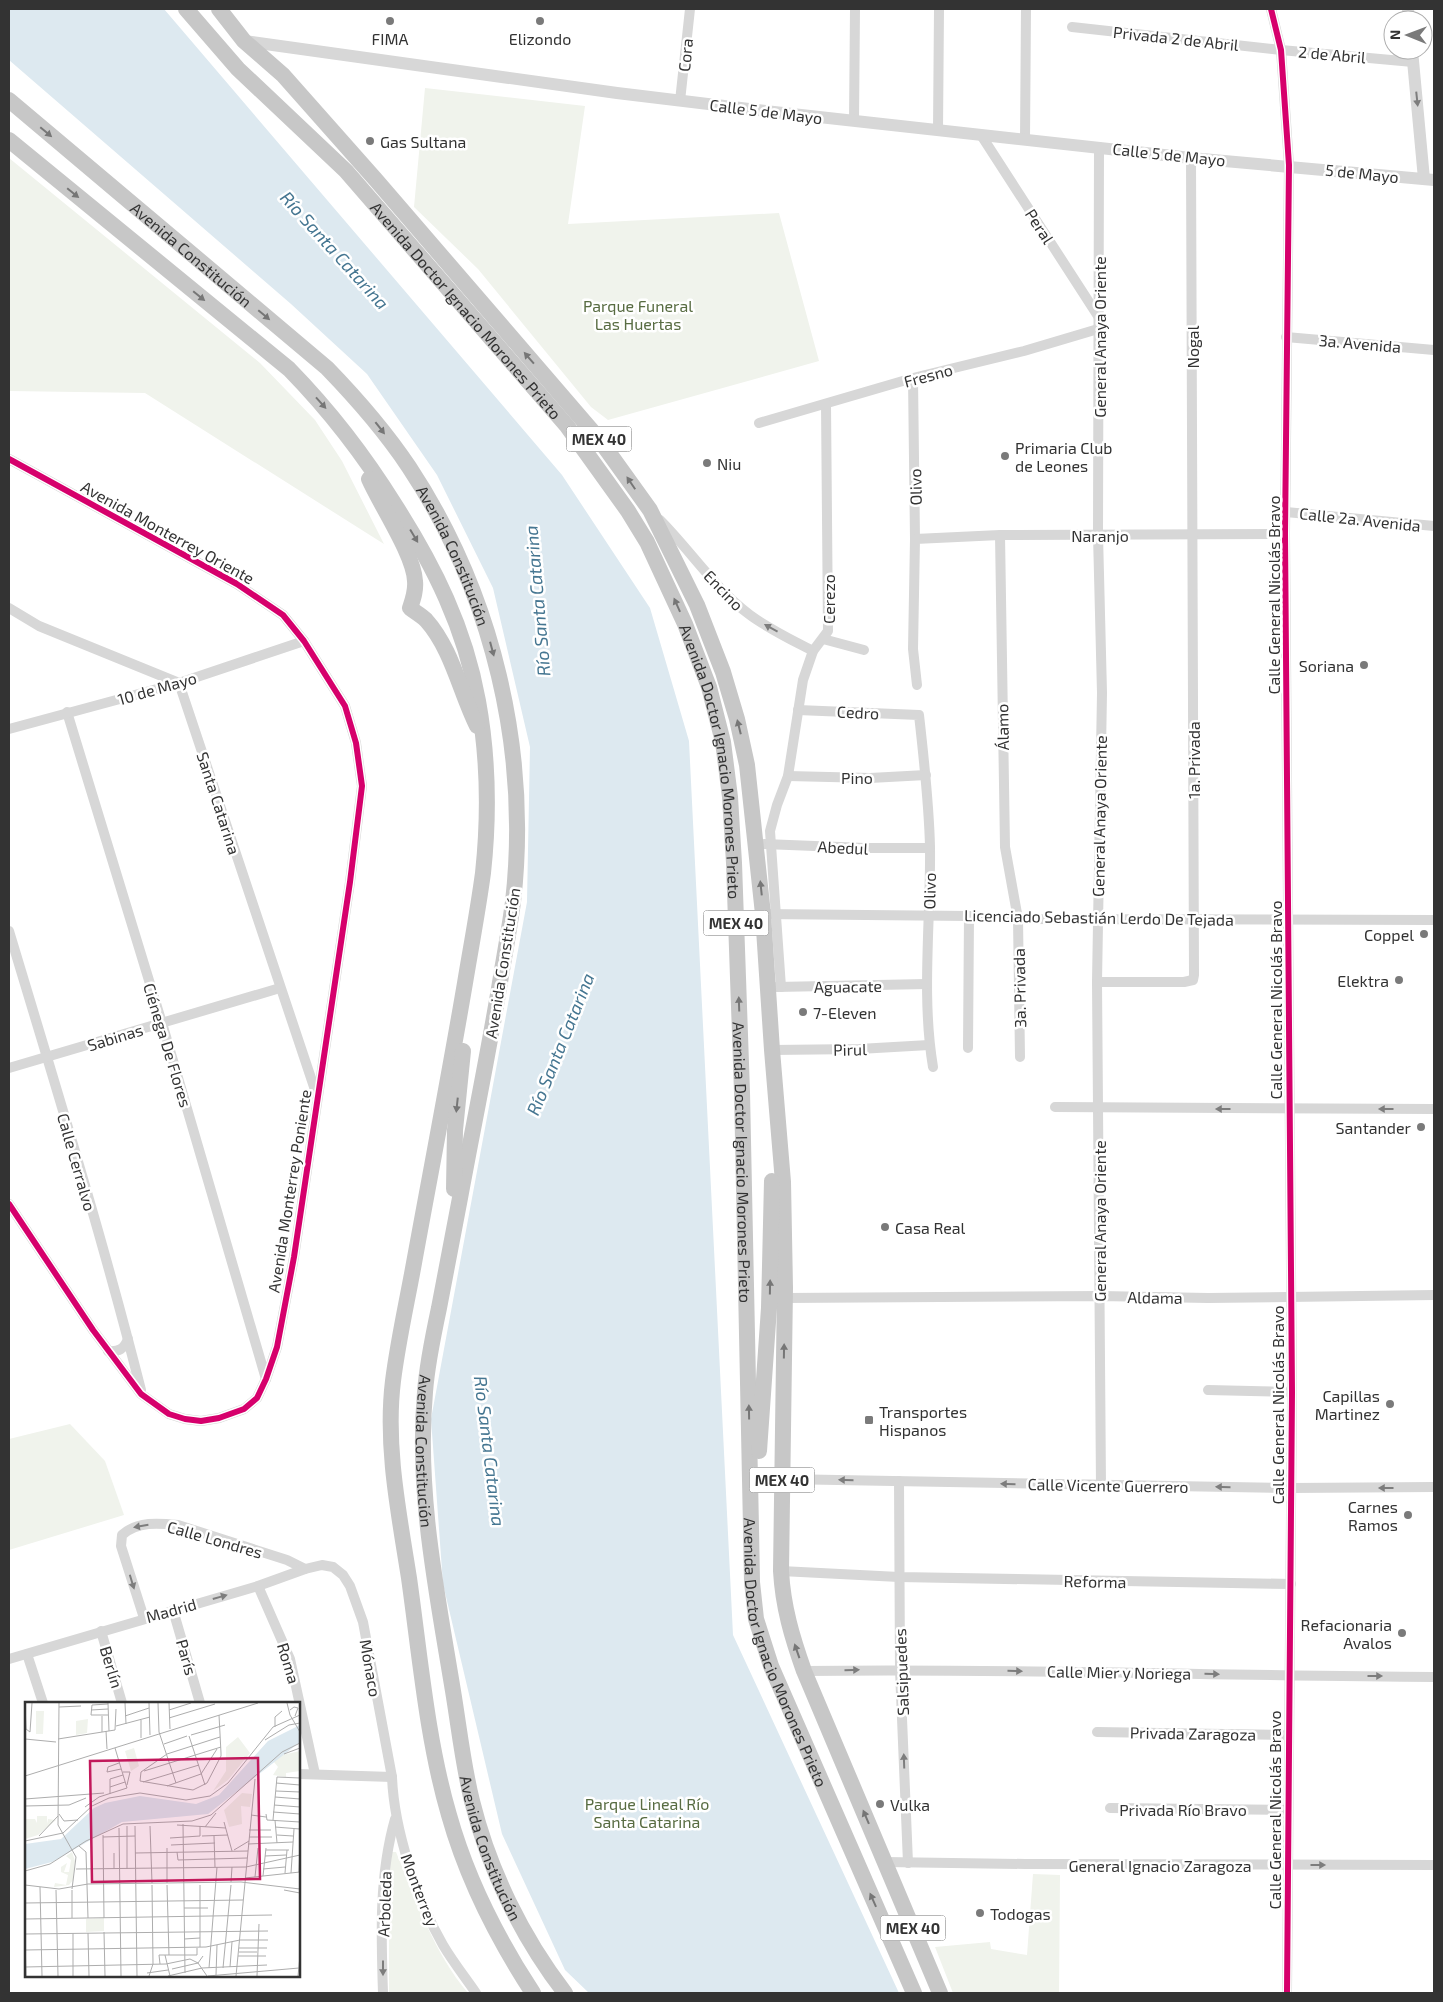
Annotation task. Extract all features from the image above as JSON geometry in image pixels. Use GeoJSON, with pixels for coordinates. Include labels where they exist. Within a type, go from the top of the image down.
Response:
{"type":"FeatureCollection","features":[{"type":"Feature","properties":{"kind":"highway","name":"Avenida Doctor Ignacio Morones Prieto"},"geometry":{"type":"LineString","coordinates":[[186,9],[238,69],[346,171],[567,426],[628,511],[647,542],[685,624],[709,687],[723,742],[730,797],[734,863],[742,1092],[750,1528],[752,1582],[756,1618],[771,1666],[914,1993]]}},
{"type":"Feature","properties":{"kind":"highway","name":"Avenida Doctor Ignacio Morones Prieto"},"geometry":{"type":"LineString","coordinates":[[219,9],[244,41],[283,75],[376,180],[599,439],[650,510],[697,605],[728,688],[739,726],[763,844],[774,986],[772,1050],[783,1182],[785,1298],[781,1571],[788,1628],[804,1671],[940,1993]]}},
{"type":"Feature","properties":{"kind":"highway","name":"Avenida Constitución"},"geometry":{"type":"LineString","coordinates":[[9,100],[333,374],[371,416],[409,467],[442,523],[469,581],[490,642],[505,706],[516,802],[513,902],[494,1024],[429,1361],[422,1436],[424,1481],[436,1584],[471,1797],[478,1824],[496,1872],[514,1912],[546,1967],[565,1993]]}},
{"type":"Feature","properties":{"kind":"highway","name":"Avenida Constitución"},"geometry":{"type":"LineString","coordinates":[[9,140],[289,369],[327,410],[361,453],[411,529],[440,582],[450,606],[471,671],[478,701],[483,738],[486,798],[483,869],[461,1005],[394,1375],[391,1412],[393,1455],[400,1521],[435,1757],[448,1814],[482,1904],[504,1946],[533,1993]]}},
{"type":"Feature","properties":{"kind":"highway"},"geometry":{"type":"LineString","coordinates":[[361,453],[378,500],[411,564],[415,580],[410,608],[425,619],[438,638],[452,665],[468,709],[483,738]]}},
{"type":"Feature","properties":{"kind":"highway"},"geometry":{"type":"LineString","coordinates":[[454,1229],[455,1130],[466,1018],[461,1005]]}},
{"type":"Feature","properties":{"kind":"highway"},"geometry":{"type":"LineString","coordinates":[[750,1528],[769,1308],[775,1078]]}},
{"type":"Feature","properties":{"kind":"street","name":"Cora"},"geometry":{"type":"LineString","coordinates":[[680,101],[690,9]]}},
{"type":"Feature","properties":{"kind":"street"},"geometry":{"type":"LineString","coordinates":[[854,121],[855,9]]}},
{"type":"Feature","properties":{"kind":"street"},"geometry":{"type":"LineString","coordinates":[[938,130],[939,9]]}},
{"type":"Feature","properties":{"kind":"street"},"geometry":{"type":"LineString","coordinates":[[1025,139],[1026,9]]}},
{"type":"Feature","properties":{"kind":"street","name":"Calle General Nicolás Bravo"},"geometry":{"type":"LineString","coordinates":[[1271,9],[1281,50],[1289,165],[1285,534],[1292,1392],[1287,1810],[1287,1993]]}},
{"type":"Feature","properties":{"kind":"street","name":"Privada 2 de Abril"},"geometry":{"type":"LineString","coordinates":[[1072,27],[1281,50]]}},
{"type":"Feature","properties":{"kind":"street","name":"Calle 5 de Mayo"},"geometry":{"type":"LineString","coordinates":[[244,41],[680,101],[1191,158],[1289,165]]}},
{"type":"Feature","properties":{"kind":"street","name":"2 de Abril"},"geometry":{"type":"LineString","coordinates":[[1281,50],[1383,55]]}},
{"type":"Feature","properties":{"kind":"street"},"geometry":{"type":"LineString","coordinates":[[1413,60],[1429,180]]}},
{"type":"Feature","properties":{"kind":"street","name":"Peral"},"geometry":{"type":"LineString","coordinates":[[981,135],[1098,317]]}},
{"type":"Feature","properties":{"kind":"street","name":"General Anaya Oriente"},"geometry":{"type":"LineString","coordinates":[[1099,147],[1098,535],[1102,693],[1097,982],[1101,1486]]}},
{"type":"Feature","properties":{"kind":"street","name":"Nogal"},"geometry":{"type":"LineString","coordinates":[[1191,158],[1194,536]]}},
{"type":"Feature","properties":{"kind":"street","name":"5 de Mayo"},"geometry":{"type":"LineString","coordinates":[[1289,165],[1429,180]]}},
{"type":"Feature","properties":{"kind":"street","name":"Fresno"},"geometry":{"type":"LineString","coordinates":[[759,423],[913,378],[1024,351],[1098,329]]}},
{"type":"Feature","properties":{"kind":"street","name":"3a. Avenida"},"geometry":{"type":"LineString","coordinates":[[1286,337],[1434,350]]}},
{"type":"Feature","properties":{"kind":"street","name":"Olivo"},"geometry":{"type":"LineString","coordinates":[[913,378],[916,539],[913,649],[916,686]]}},
{"type":"Feature","properties":{"kind":"street","name":"Cerezo"},"geometry":{"type":"LineString","coordinates":[[763,844],[788,776],[803,680],[814,651],[828,631],[826,404]]}},
{"type":"Feature","properties":{"kind":"street","name":"Avenida Monterrey Oriente"},"geometry":{"type":"LineString","coordinates":[[9,459],[237,584],[283,615],[304,641]]}},
{"type":"Feature","properties":{"kind":"street","name":"Encino"},"geometry":{"type":"LineString","coordinates":[[650,510],[682,542],[730,598],[749,615],[814,651]]}},
{"type":"Feature","properties":{"kind":"street","name":"Calle 2a. Avenida"},"geometry":{"type":"LineString","coordinates":[[1286,512],[1434,526]]}},
{"type":"Feature","properties":{"kind":"street","name":"Naranjo"},"geometry":{"type":"LineString","coordinates":[[916,539],[1000,535],[1194,536],[1285,534]]}},
{"type":"Feature","properties":{"kind":"street","name":"Álamo"},"geometry":{"type":"LineString","coordinates":[[1000,535],[1005,847],[1018,918]]}},
{"type":"Feature","properties":{"kind":"street","name":"1a. Privada"},"geometry":{"type":"LineString","coordinates":[[1097,982],[1189,982],[1193,980],[1194,536]]}},
{"type":"Feature","properties":{"kind":"street"},"geometry":{"type":"LineString","coordinates":[[9,608],[39,626],[179,683]]}},
{"type":"Feature","properties":{"kind":"street"},"geometry":{"type":"LineString","coordinates":[[823,640],[864,650]]}},
{"type":"Feature","properties":{"kind":"street","name":"10 de Mayo"},"geometry":{"type":"LineString","coordinates":[[9,729],[179,683],[304,641]]}},
{"type":"Feature","properties":{"kind":"street","name":"Avenida Monterrey Poniente"},"geometry":{"type":"LineString","coordinates":[[9,1204],[108,1351],[142,1394],[169,1414],[201,1421],[219,1418],[244,1409],[257,1398],[277,1348],[285,1302],[318,1100],[362,786],[356,743],[345,706],[304,641]]}},
{"type":"Feature","properties":{"kind":"street","name":"Santa Catarina"},"geometry":{"type":"LineString","coordinates":[[179,683],[318,1100]]}},
{"type":"Feature","properties":{"kind":"street","name":"Cedro"},"geometry":{"type":"LineString","coordinates":[[798,710],[864,711],[919,715]]}},
{"type":"Feature","properties":{"kind":"street","name":"Ciénega De Flores"},"geometry":{"type":"LineString","coordinates":[[67,712],[162,1023],[266,1379]]}},
{"type":"Feature","properties":{"kind":"street","name":"Olivo"},"geometry":{"type":"LineString","coordinates":[[919,715],[926,775],[930,848],[927,984],[929,1045],[932,1067]]}},
{"type":"Feature","properties":{"kind":"street","name":"Pino"},"geometry":{"type":"LineString","coordinates":[[788,776],[870,778],[926,775]]}},
{"type":"Feature","properties":{"kind":"street","name":"Abedul"},"geometry":{"type":"LineString","coordinates":[[763,844],[865,848],[930,848]]}},
{"type":"Feature","properties":{"kind":"street","name":"Licenciado Sebastián Lerdo De Tejada"},"geometry":{"type":"LineString","coordinates":[[769,914],[929,915],[1018,918],[1434,920]]}},
{"type":"Feature","properties":{"kind":"street"},"geometry":{"type":"LineString","coordinates":[[968,1048],[969,916]]}},
{"type":"Feature","properties":{"kind":"street","name":"3a. Privada"},"geometry":{"type":"LineString","coordinates":[[1018,918],[1020,1058]]}},
{"type":"Feature","properties":{"kind":"street","name":"Calle Cerralvo"},"geometry":{"type":"LineString","coordinates":[[9,932],[47,1057],[142,1394]]}},
{"type":"Feature","properties":{"kind":"street","name":"Aguacate"},"geometry":{"type":"LineString","coordinates":[[774,986],[927,984]]}},
{"type":"Feature","properties":{"kind":"street","name":"Sabinas"},"geometry":{"type":"LineString","coordinates":[[9,1068],[280,988]]}},
{"type":"Feature","properties":{"kind":"street","name":"Pirul"},"geometry":{"type":"LineString","coordinates":[[772,1050],[859,1049],[929,1045]]}},
{"type":"Feature","properties":{"kind":"street"},"geometry":{"type":"LineString","coordinates":[[1055,1107],[1434,1109]]}},
{"type":"Feature","properties":{"kind":"street","name":"Aldama"},"geometry":{"type":"LineString","coordinates":[[785,1298],[1434,1295]]}},
{"type":"Feature","properties":{"kind":"street"},"geometry":{"type":"LineString","coordinates":[[108,1351],[121,1350],[125,1347],[128,1339]]}},
{"type":"Feature","properties":{"kind":"street"},"geometry":{"type":"LineString","coordinates":[[1208,1390],[1292,1392]]}},
{"type":"Feature","properties":{"kind":"street","name":"Calle Vicente Guerrero"},"geometry":{"type":"LineString","coordinates":[[782,1479],[1101,1486],[1434,1487]]}},
{"type":"Feature","properties":{"kind":"street","name":"Salsipuedes"},"geometry":{"type":"LineString","coordinates":[[899,1481],[900,1670],[908,1862]]}},
{"type":"Feature","properties":{"kind":"street","name":"Calle Londres"},"geometry":{"type":"LineString","coordinates":[[144,1618],[121,1546],[122,1535],[136,1526],[163,1523],[178,1525],[287,1560],[305,1569]]}},
{"type":"Feature","properties":{"kind":"street","name":"Madrid"},"geometry":{"type":"LineString","coordinates":[[9,1659],[258,1586],[305,1569],[322,1565],[333,1567]]}},
{"type":"Feature","properties":{"kind":"street","name":"Mónaco"},"geometry":{"type":"LineString","coordinates":[[333,1567],[350,1586],[362,1622],[392,1777]]}},
{"type":"Feature","properties":{"kind":"street","name":"Reforma"},"geometry":{"type":"LineString","coordinates":[[781,1571],[899,1576],[1291,1584]]}},
{"type":"Feature","properties":{"kind":"street","name":"Roma"},"geometry":{"type":"LineString","coordinates":[[258,1586],[290,1659],[299,1702]]}},
{"type":"Feature","properties":{"kind":"street","name":"París"},"geometry":{"type":"LineString","coordinates":[[173,1610],[200,1702]]}},
{"type":"Feature","properties":{"kind":"street","name":"Berlín"},"geometry":{"type":"LineString","coordinates":[[101,1631],[122,1702]]}},
{"type":"Feature","properties":{"kind":"street"},"geometry":{"type":"LineString","coordinates":[[27,1654],[43,1702]]}},
{"type":"Feature","properties":{"kind":"street","name":"Calle Mier y Noriega"},"geometry":{"type":"LineString","coordinates":[[804,1671],[900,1670],[1434,1677]]}},
{"type":"Feature","properties":{"kind":"street","name":"Roma"},"geometry":{"type":"LineString","coordinates":[[300,1705],[315,1774]]}},
{"type":"Feature","properties":{"kind":"street","name":"Privada Zaragoza"},"geometry":{"type":"LineString","coordinates":[[1097,1732],[1288,1735]]}},
{"type":"Feature","properties":{"kind":"street"},"geometry":{"type":"LineString","coordinates":[[300,1774],[392,1777]]}},
{"type":"Feature","properties":{"kind":"street","name":"Monterrey"},"geometry":{"type":"LineString","coordinates":[[392,1777],[400,1838],[434,1928],[476,1993]]}},
{"type":"Feature","properties":{"kind":"street","name":"Privada Río Bravo"},"geometry":{"type":"LineString","coordinates":[[1110,1808],[1287,1810]]}},
{"type":"Feature","properties":{"kind":"street","name":"Arboleda"},"geometry":{"type":"LineString","coordinates":[[383,1993],[384,1872],[388,1843],[396,1815]]}},
{"type":"Feature","properties":{"kind":"street","name":"General Ignacio Zaragoza"},"geometry":{"type":"LineString","coordinates":[[885,1862],[1434,1865]]}},
{"type":"Feature","properties":{"kind":"green space","name":"Parque Funeral Las Huertas"},"geometry":{"type":"Polygon","coordinates":[[[425,88],[585,106],[568,224],[779,213],[819,361],[608,420],[591,407],[478,269],[414,207],[425,88]]]}},
{"type":"Feature","properties":{"kind":"green space"},"geometry":{"type":"Polygon","coordinates":[[[9,158],[260,363],[315,420],[342,461],[384,544],[145,393],[9,391],[9,158]]]}},
{"type":"Feature","properties":{"kind":"green space"},"geometry":{"type":"Polygon","coordinates":[[[70,1424],[105,1461],[124,1515],[9,1550],[9,1439],[70,1424]]]}},
{"type":"Feature","properties":{"kind":"green space"},"geometry":{"type":"Polygon","coordinates":[[[392,1852],[396,1852],[427,1926],[445,1961],[468,1993],[389,1993],[389,1859],[392,1852]]]}},
{"type":"Feature","properties":{"kind":"green space"},"geometry":{"type":"Polygon","coordinates":[[[1033,1874],[1060,1875],[1059,1993],[953,1993],[935,1947],[990,1942],[991,1949],[1027,1955],[1033,1874]]]}},
{"type":"Feature","properties":{"kind":"water","name":"Río Santa Catarina"},"geometry":{"type":"Polygon","coordinates":[[[9,9],[164,9],[562,475],[650,608],[689,741],[733,1635],[899,1993],[589,1993],[565,1970],[502,1834],[443,1584],[431,1419],[527,902],[530,747],[493,588],[437,475],[367,374],[291,304],[9,60],[9,9]]]}},
{"type":"Feature","properties":{"kind":"cycle path"},"geometry":{"type":"LineString","coordinates":[[1271,9],[1281,50],[1289,165],[1285,534],[1292,1392],[1287,1993]]}},
{"type":"Feature","properties":{"kind":"cycle path"},"geometry":{"type":"LineString","coordinates":[[9,459],[237,584],[283,615],[304,641],[345,706],[356,743],[362,786],[350,882],[294,1257],[277,1347],[257,1398],[244,1409],[219,1418],[201,1421],[169,1414],[141,1394],[93,1330],[9,1204]]}},
{"type":"Feature","properties":{"kind":"place","name":"FIMA"},"geometry":{"type":"Point","coordinates":[390,21]}},
{"type":"Feature","properties":{"kind":"place","name":"Elizondo"},"geometry":{"type":"Point","coordinates":[540,21]}},
{"type":"Feature","properties":{"kind":"place","name":"Gas Sultana"},"geometry":{"type":"Point","coordinates":[370,141]}},
{"type":"Feature","properties":{"kind":"place","name":"Primaria Club de Leones"},"geometry":{"type":"Point","coordinates":[1005,456]}},
{"type":"Feature","properties":{"kind":"place","name":"Niu"},"geometry":{"type":"Point","coordinates":[707,463]}},
{"type":"Feature","properties":{"kind":"place","name":"Soriana"},"geometry":{"type":"Point","coordinates":[1364,665]}},
{"type":"Feature","properties":{"kind":"place","name":"Coppel"},"geometry":{"type":"Point","coordinates":[1424,934]}},
{"type":"Feature","properties":{"kind":"place","name":"Elektra"},"geometry":{"type":"Point","coordinates":[1399,980]}},
{"type":"Feature","properties":{"kind":"place","name":"7-Eleven"},"geometry":{"type":"Point","coordinates":[803,1012]}},
{"type":"Feature","properties":{"kind":"place","name":"Santander"},"geometry":{"type":"Point","coordinates":[1421,1127]}},
{"type":"Feature","properties":{"kind":"place","name":"Casa Real"},"geometry":{"type":"Point","coordinates":[885,1227]}},
{"type":"Feature","properties":{"kind":"place","name":"Capillas Martinez"},"geometry":{"type":"Point","coordinates":[1390,1404]}},
{"type":"Feature","properties":{"kind":"place","name":"Transportes Hispanos"},"geometry":{"type":"Point","coordinates":[869,1420]}},
{"type":"Feature","properties":{"kind":"place","name":"Carnes Ramos"},"geometry":{"type":"Point","coordinates":[1408,1515]}},
{"type":"Feature","properties":{"kind":"place","name":"Refacionaria Avalos"},"geometry":{"type":"Point","coordinates":[1402,1633]}},
{"type":"Feature","properties":{"kind":"place","name":"Vulka"},"geometry":{"type":"Point","coordinates":[880,1804]}},
{"type":"Feature","properties":{"kind":"place","name":"Todogas"},"geometry":{"type":"Point","coordinates":[980,1913]}},
{"type":"Feature","properties":{"kind":"park label","name":"Parque Lineal Río Santa Catarina"},"geometry":{"type":"Point","coordinates":[647,1812]}}]}
